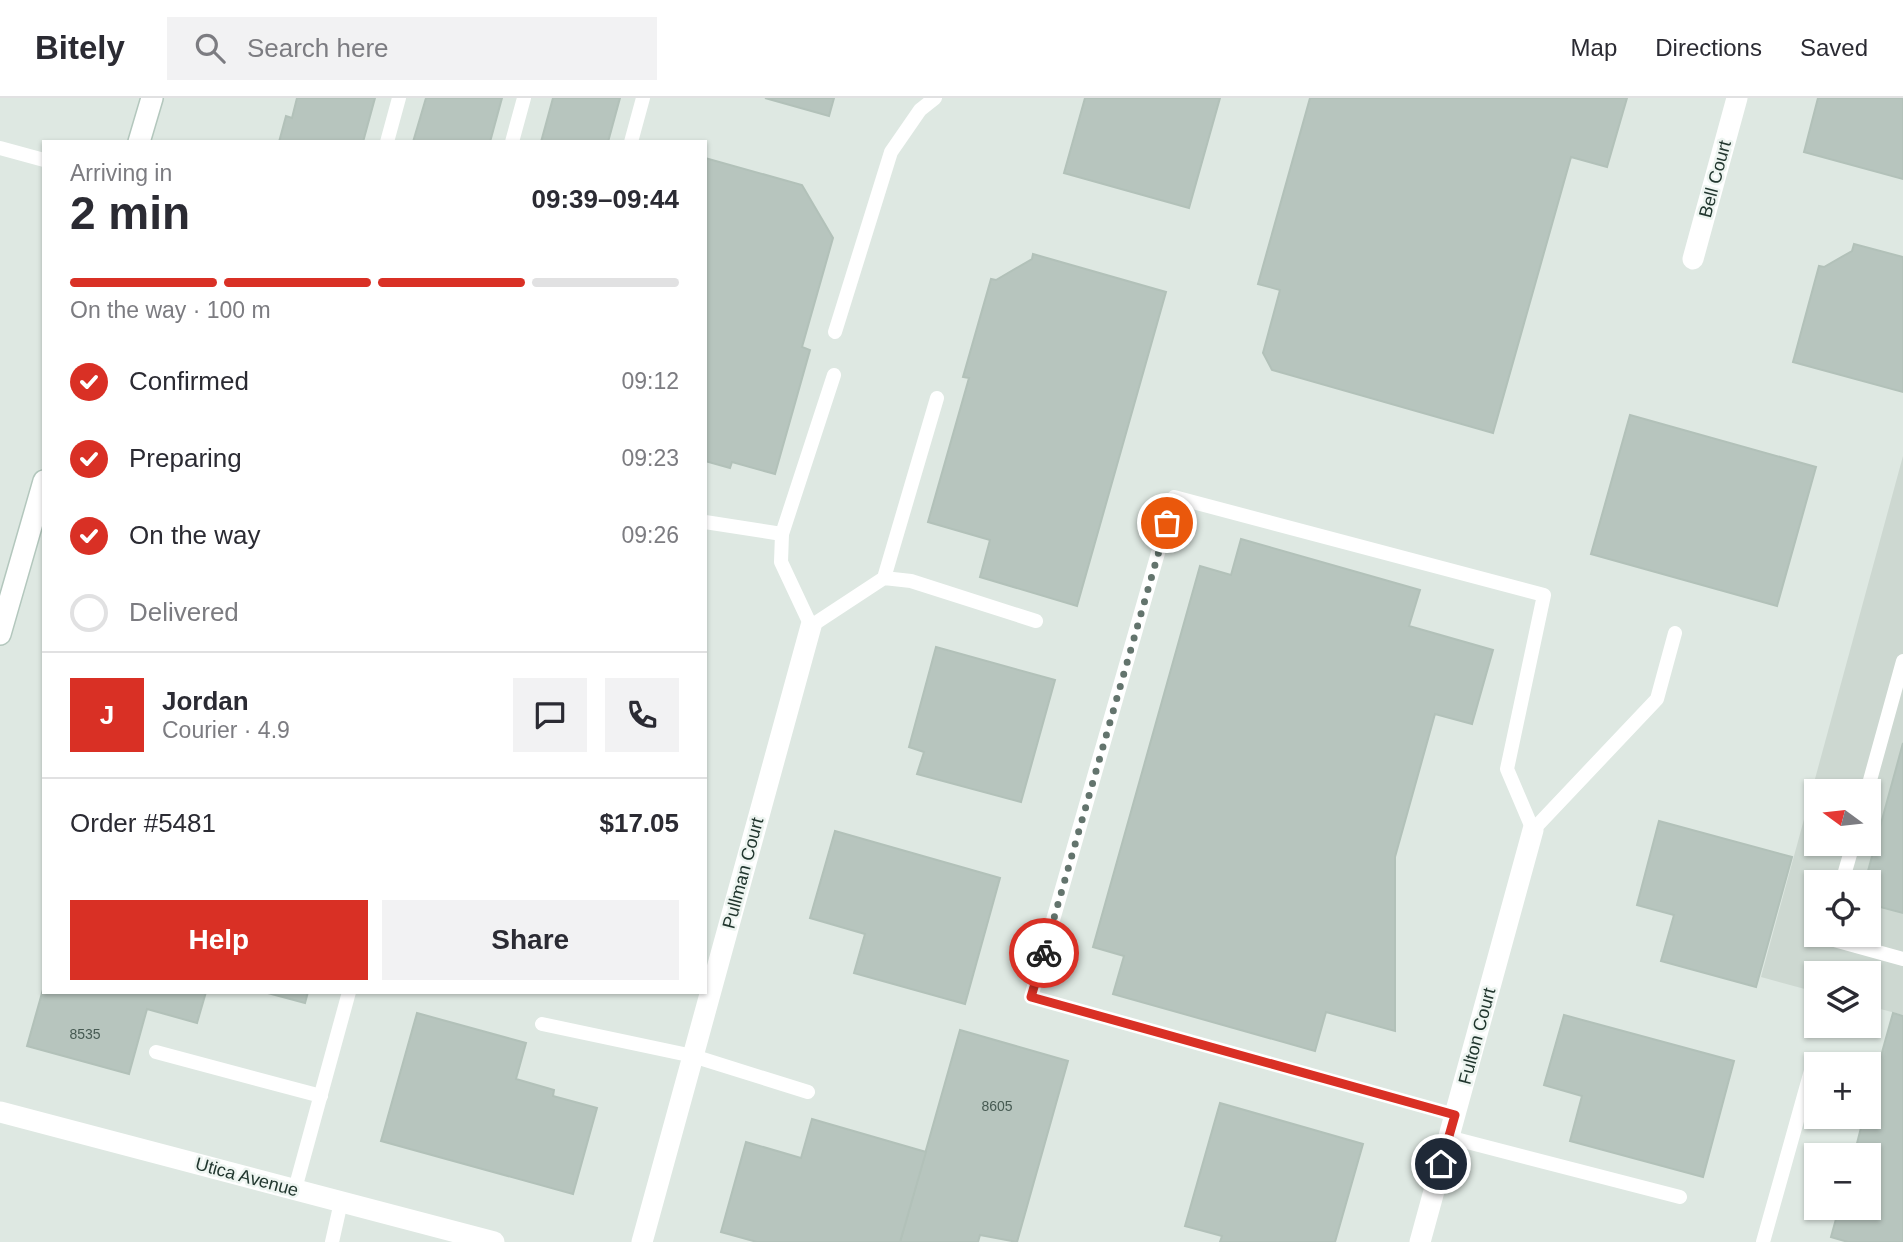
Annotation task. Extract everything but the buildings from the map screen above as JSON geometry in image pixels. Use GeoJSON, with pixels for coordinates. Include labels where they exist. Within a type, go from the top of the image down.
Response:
{"type":"FeatureCollection","features":[{"type":"Feature","properties":{"kind":"street"},"geometry":{"type":"LineString","coordinates":[[140,140],[152,98]]}},
{"type":"Feature","properties":{"kind":"street","name":"Bell Court"},"geometry":{"type":"LineString","coordinates":[[1693,259],[1737,98]]}},
{"type":"Feature","properties":{"kind":"street"},"geometry":{"type":"LineString","coordinates":[[0,634],[42,488]]}},
{"type":"Feature","properties":{"kind":"street","name":"Pullman Court"},"geometry":{"type":"LineString","coordinates":[[642,1242],[811,626]]}},
{"type":"Feature","properties":{"kind":"street","name":"Fulton Court"},"geometry":{"type":"LineString","coordinates":[[1420,1242],[1533,830]]}},
{"type":"Feature","properties":{"kind":"street","name":"Utica Avenue"},"geometry":{"type":"LineString","coordinates":[[0,1112],[494,1242]]}},
{"type":"Feature","properties":{"kind":"lane"},"geometry":{"type":"LineString","coordinates":[[388,140],[399,98]]}},
{"type":"Feature","properties":{"kind":"lane"},"geometry":{"type":"LineString","coordinates":[[513,140],[524,98]]}},
{"type":"Feature","properties":{"kind":"lane"},"geometry":{"type":"LineString","coordinates":[[632,140],[643,98]]}},
{"type":"Feature","properties":{"kind":"lane"},"geometry":{"type":"LineString","coordinates":[[835,331],[891,152],[920,110],[935,98]]}},
{"type":"Feature","properties":{"kind":"lane"},"geometry":{"type":"LineString","coordinates":[[0,148],[42,159]]}},
{"type":"Feature","properties":{"kind":"lane"},"geometry":{"type":"LineString","coordinates":[[834,375],[782,534],[781,562],[811,626],[884,578],[911,581],[1036,621]]}},
{"type":"Feature","properties":{"kind":"lane"},"geometry":{"type":"LineString","coordinates":[[884,578],[937,398]]}},
{"type":"Feature","properties":{"kind":"lane"},"geometry":{"type":"LineString","coordinates":[[1455,1115],[1031,997],[1174,497],[1544,595],[1507,769],[1533,830],[1657,699],[1675,633]]}},
{"type":"Feature","properties":{"kind":"lane"},"geometry":{"type":"LineString","coordinates":[[707,522],[782,534]]}},
{"type":"Feature","properties":{"kind":"lane"},"geometry":{"type":"LineString","coordinates":[[1870,779],[1903,661]]}},
{"type":"Feature","properties":{"kind":"lane"},"geometry":{"type":"LineString","coordinates":[[1862,947],[1903,959]]}},
{"type":"Feature","properties":{"kind":"lane"},"geometry":{"type":"LineString","coordinates":[[295,1189],[348,994]]}},
{"type":"Feature","properties":{"kind":"lane"},"geometry":{"type":"LineString","coordinates":[[542,1024],[693,1056],[808,1092]]}},
{"type":"Feature","properties":{"kind":"lane"},"geometry":{"type":"LineString","coordinates":[[156,1052],[321,1096]]}},
{"type":"Feature","properties":{"kind":"lane"},"geometry":{"type":"LineString","coordinates":[[1763,1242],[1804,1096]]}},
{"type":"Feature","properties":{"kind":"lane"},"geometry":{"type":"LineString","coordinates":[[1448,1137],[1680,1197]]}},
{"type":"Feature","properties":{"kind":"lane"},"geometry":{"type":"LineString","coordinates":[[332,1242],[341,1202]]}},
{"type":"Feature","properties":{"kind":"shaded area"},"geometry":{"type":"Polygon","coordinates":[[[1903,456],[1903,1015],[1881,1009],[1881,961],[1804,961],[1804,989],[1761,977],[1804,819],[1804,856],[1881,856],[1881,779],[1815,779],[1903,456]]]}},
{"type":"Feature","properties":{"kind":"way so far"},"geometry":{"type":"LineString","coordinates":[[1044,953],[1167,523]]}},
{"type":"Feature","properties":{"kind":"route"},"geometry":{"type":"LineString","coordinates":[[1044,953],[1031,997],[1455,1115],[1441,1164]]}}]}
